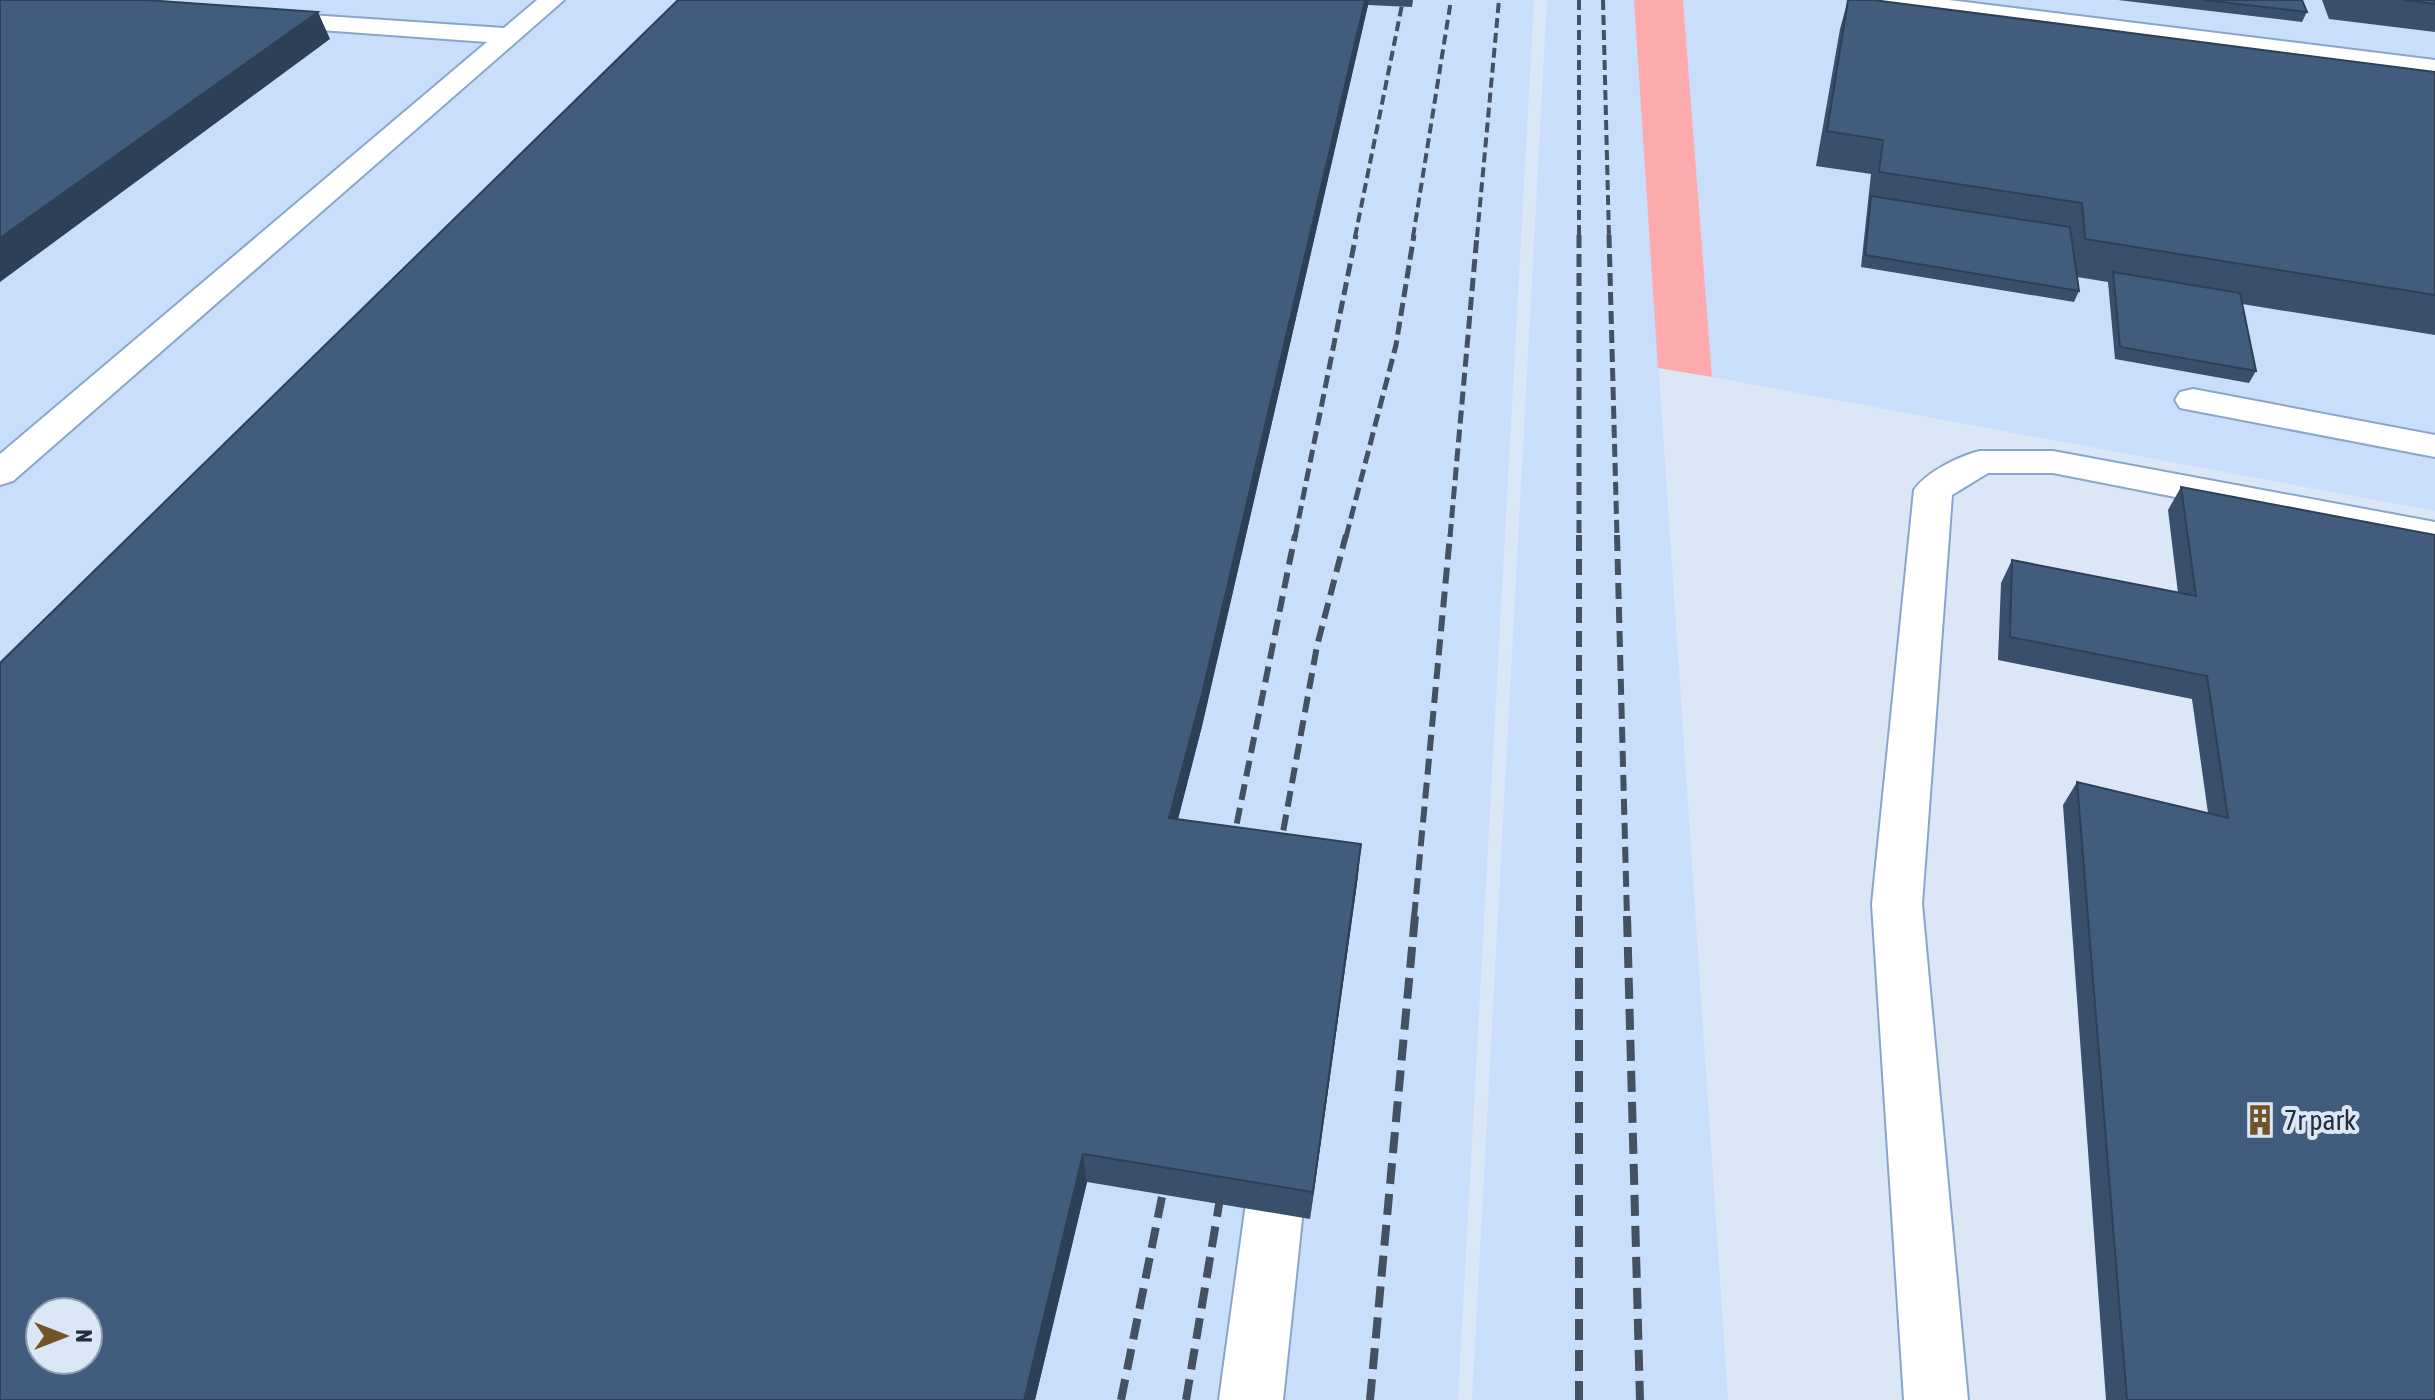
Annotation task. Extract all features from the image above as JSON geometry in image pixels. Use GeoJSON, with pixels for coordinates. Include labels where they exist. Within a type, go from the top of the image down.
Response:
{"type":"FeatureCollection","features":[{"type":"Feature","properties":{"kind":"lane"},"geometry":{"type":"LineString","coordinates":[[0,473],[552,0]]}},
{"type":"Feature","properties":{"kind":"lane"},"geometry":{"type":"LineString","coordinates":[[1890,0],[2435,68]]}},
{"type":"Feature","properties":{"kind":"lane"},"geometry":{"type":"LineString","coordinates":[[239,17],[510,36]]}},
{"type":"Feature","properties":{"kind":"lane"},"geometry":{"type":"LineString","coordinates":[[2193,400],[2435,446]]}},
{"type":"Feature","properties":{"kind":"lane"},"geometry":{"type":"LineString","coordinates":[[1936,1400],[1897,904],[1933,490],[1980,462],[2053,462],[2435,535]]}},
{"type":"Feature","properties":{"kind":"lane"},"geometry":{"type":"LineString","coordinates":[[1251,1400],[1282,1140],[1273,1110]]}},
{"type":"Feature","properties":{"kind":"shaded area"},"geometry":{"type":"Polygon","coordinates":[[[0,0],[1534,0],[1458,1400],[0,1400],[0,0]]]}},
{"type":"Feature","properties":{"kind":"shaded area"},"geometry":{"type":"Polygon","coordinates":[[[1547,0],[1634,0],[1728,1400],[1472,1400],[1547,0]]]}},
{"type":"Feature","properties":{"kind":"shaded area"},"geometry":{"type":"Polygon","coordinates":[[[1634,0],[1683,0],[1712,377],[1658,368],[1634,0]]]}},
{"type":"Feature","properties":{"kind":"shaded area"},"geometry":{"type":"Polygon","coordinates":[[[1683,0],[2435,0],[2435,511],[1712,377],[1683,0]]]}},
{"type":"Feature","properties":{"kind":"building"},"geometry":{"type":"Polygon","coordinates":[[[0,0],[145,0],[318,12],[0,238],[0,0]]]}},
{"type":"Feature","properties":{"kind":"building"},"geometry":{"type":"Polygon","coordinates":[[[678,0],[1365,0],[1202,694],[1169,818],[1361,844],[1313,1192],[1083,1154],[1024,1400],[0,1400],[0,663],[678,0]]]}},
{"type":"Feature","properties":{"kind":"building"},"geometry":{"type":"Polygon","coordinates":[[[1848,0],[1873,0],[2435,72],[2435,295],[2085,239],[2082,203],[1879,172],[1883,140],[1827,131],[1848,0]]]}},
{"type":"Feature","properties":{"kind":"building"},"geometry":{"type":"Polygon","coordinates":[[[2204,0],[2302,0],[2307,12],[2204,0]]]}},
{"type":"Feature","properties":{"kind":"building"},"geometry":{"type":"Polygon","coordinates":[[[2404,0],[2435,0],[2435,4],[2404,0]]]}},
{"type":"Feature","properties":{"kind":"building"},"geometry":{"type":"Polygon","coordinates":[[[1871,196],[2070,227],[2079,291],[1865,255],[1871,196]]]}},
{"type":"Feature","properties":{"kind":"building"},"geometry":{"type":"Polygon","coordinates":[[[2113,272],[2240,293],[2256,371],[2120,347],[2113,272]]]}},
{"type":"Feature","properties":{"kind":"building","name":"7r park"},"geometry":{"type":"Polygon","coordinates":[[[2181,487],[2435,535],[2435,1400],[2127,1400],[2077,782],[2228,818],[2207,676],[2010,637],[2012,560],[2196,596],[2181,487]]]}},
{"type":"Feature","properties":{"kind":"railway"},"geometry":{"type":"LineString","coordinates":[[1355,237],[1403,0]]}},
{"type":"Feature","properties":{"kind":"railway"},"geometry":{"type":"LineString","coordinates":[[1413,237],[1451,0]]}},
{"type":"Feature","properties":{"kind":"railway"},"geometry":{"type":"LineString","coordinates":[[1477,237],[1499,0]]}},
{"type":"Feature","properties":{"kind":"railway"},"geometry":{"type":"LineString","coordinates":[[1579,0],[1579,1400]]}},
{"type":"Feature","properties":{"kind":"railway"},"geometry":{"type":"LineString","coordinates":[[1603,0],[1609,237]]}},
{"type":"Feature","properties":{"kind":"railway"},"geometry":{"type":"LineString","coordinates":[[1295,537],[1356,235]]}},
{"type":"Feature","properties":{"kind":"railway"},"geometry":{"type":"LineString","coordinates":[[1346,537],[1396,345],[1414,235]]}},
{"type":"Feature","properties":{"kind":"railway"},"geometry":{"type":"LineString","coordinates":[[1450,537],[1477,235]]}},
{"type":"Feature","properties":{"kind":"railway"},"geometry":{"type":"LineString","coordinates":[[1609,235],[1617,537]]}},
{"type":"Feature","properties":{"kind":"railway"},"geometry":{"type":"LineString","coordinates":[[1232,847],[1295,535]]}},
{"type":"Feature","properties":{"kind":"railway"},"geometry":{"type":"LineString","coordinates":[[1279,854],[1317,646],[1346,535]]}},
{"type":"Feature","properties":{"kind":"railway"},"geometry":{"type":"LineString","coordinates":[[1414,918],[1450,535]]}},
{"type":"Feature","properties":{"kind":"railway"},"geometry":{"type":"LineString","coordinates":[[1617,535],[1627,918]]}},
{"type":"Feature","properties":{"kind":"railway"},"geometry":{"type":"LineString","coordinates":[[1370,1400],[1415,916]]}},
{"type":"Feature","properties":{"kind":"railway"},"geometry":{"type":"LineString","coordinates":[[1627,916],[1640,1400]]}},
{"type":"Feature","properties":{"kind":"railway"},"geometry":{"type":"LineString","coordinates":[[1121,1400],[1167,1172]]}},
{"type":"Feature","properties":{"kind":"railway"},"geometry":{"type":"LineString","coordinates":[[1186,1400],[1223,1181]]}},
{"type":"Feature","properties":{"kind":"place","name":"7r park"},"geometry":{"type":"Point","coordinates":[2260,1120]}}]}
